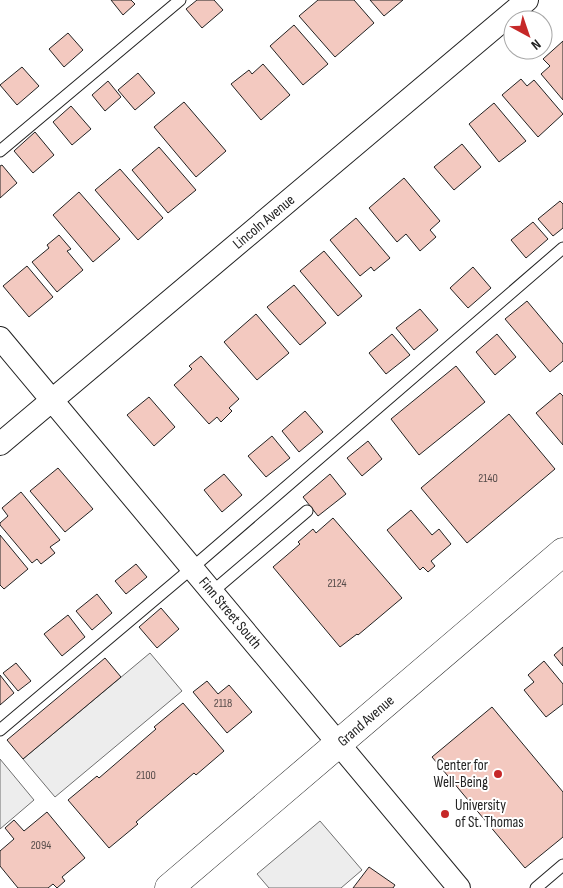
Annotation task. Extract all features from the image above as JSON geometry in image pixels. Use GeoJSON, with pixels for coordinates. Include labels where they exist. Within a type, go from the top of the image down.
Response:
{"type":"FeatureCollection","features":[{"type":"Feature","properties":{"kind":"main road","name":"Grand Avenue"},"geometry":{"type":"LineString","coordinates":[[169,888],[563,552]]}},
{"type":"Feature","properties":{"kind":"street","name":"Lincoln Avenue"},"geometry":{"type":"LineString","coordinates":[[0,444],[527,0]]}},
{"type":"Feature","properties":{"kind":"street","name":"Finn Street South"},"geometry":{"type":"LineString","coordinates":[[0,338],[459,888]]}},
{"type":"Feature","properties":{"kind":"lane"},"geometry":{"type":"LineString","coordinates":[[0,151],[180,0]]}},
{"type":"Feature","properties":{"kind":"lane"},"geometry":{"type":"LineString","coordinates":[[0,730],[192,568],[563,248]]}},
{"type":"Feature","properties":{"kind":"lane"},"geometry":{"type":"LineString","coordinates":[[212,592],[307,511]]}},
{"type":"Feature","properties":{"kind":"lane"},"geometry":{"type":"LineString","coordinates":[[536,888],[563,865]]}},
{"type":"Feature","properties":{"kind":"shaded area"},"geometry":{"type":"Polygon","coordinates":[[[150,653],[182,691],[55,797],[23,759],[150,653]]]}},
{"type":"Feature","properties":{"kind":"shaded area"},"geometry":{"type":"Polygon","coordinates":[[[0,759],[34,800],[0,829],[0,759]]]}},
{"type":"Feature","properties":{"kind":"shaded area"},"geometry":{"type":"Polygon","coordinates":[[[320,821],[362,870],[341,888],[269,888],[257,874],[320,821]]]}},
{"type":"Feature","properties":{"kind":"building"},"geometry":{"type":"Polygon","coordinates":[[[111,0],[131,0],[135,4],[123,15],[111,0]]]}},
{"type":"Feature","properties":{"kind":"building"},"geometry":{"type":"Polygon","coordinates":[[[197,0],[214,0],[223,10],[202,28],[186,9],[197,0]]]}},
{"type":"Feature","properties":{"kind":"building"},"geometry":{"type":"Polygon","coordinates":[[[318,0],[354,0],[374,23],[335,57],[299,16],[318,0]]]}},
{"type":"Feature","properties":{"kind":"building"},"geometry":{"type":"Polygon","coordinates":[[[370,0],[403,0],[384,16],[370,0]]]}},
{"type":"Feature","properties":{"kind":"building"},"geometry":{"type":"Polygon","coordinates":[[[294,25],[328,64],[303,85],[270,46],[294,25]]]}},
{"type":"Feature","properties":{"kind":"building"},"geometry":{"type":"Polygon","coordinates":[[[68,33],[83,50],[64,67],[49,49],[68,33]]]}},
{"type":"Feature","properties":{"kind":"building"},"geometry":{"type":"Polygon","coordinates":[[[563,41],[563,100],[541,74],[550,66],[544,60],[553,60],[553,50],[563,41]]]}},
{"type":"Feature","properties":{"kind":"building"},"geometry":{"type":"Polygon","coordinates":[[[263,64],[290,95],[261,120],[231,84],[249,70],[252,74],[263,64]]]}},
{"type":"Feature","properties":{"kind":"building"},"geometry":{"type":"Polygon","coordinates":[[[22,67],[39,86],[17,105],[0,85],[22,67]]]}},
{"type":"Feature","properties":{"kind":"building"},"geometry":{"type":"Polygon","coordinates":[[[138,73],[155,93],[135,110],[118,90],[138,73]]]}},
{"type":"Feature","properties":{"kind":"building"},"geometry":{"type":"Polygon","coordinates":[[[521,79],[527,86],[534,80],[563,114],[538,137],[502,95],[521,79]]]}},
{"type":"Feature","properties":{"kind":"building"},"geometry":{"type":"Polygon","coordinates":[[[108,81],[121,97],[105,111],[92,95],[108,81]]]}},
{"type":"Feature","properties":{"kind":"building"},"geometry":{"type":"Polygon","coordinates":[[[184,102],[226,151],[196,177],[154,127],[184,102]]]}},
{"type":"Feature","properties":{"kind":"building"},"geometry":{"type":"Polygon","coordinates":[[[494,103],[526,141],[499,162],[469,124],[494,103]]]}},
{"type":"Feature","properties":{"kind":"building"},"geometry":{"type":"Polygon","coordinates":[[[71,106],[91,129],[72,145],[53,122],[71,106]]]}},
{"type":"Feature","properties":{"kind":"building"},"geometry":{"type":"Polygon","coordinates":[[[35,132],[54,155],[33,173],[14,151],[35,132]]]}},
{"type":"Feature","properties":{"kind":"building"},"geometry":{"type":"Polygon","coordinates":[[[462,144],[481,167],[454,190],[434,167],[462,144]]]}},
{"type":"Feature","properties":{"kind":"building"},"geometry":{"type":"Polygon","coordinates":[[[159,147],[196,190],[168,213],[132,170],[159,147]]]}},
{"type":"Feature","properties":{"kind":"building"},"geometry":{"type":"Polygon","coordinates":[[[2,165],[17,183],[0,198],[0,166],[2,165]]]}},
{"type":"Feature","properties":{"kind":"building"},"geometry":{"type":"Polygon","coordinates":[[[120,169],[163,218],[138,240],[95,190],[120,169]]]}},
{"type":"Feature","properties":{"kind":"building"},"geometry":{"type":"Polygon","coordinates":[[[404,178],[440,221],[430,230],[436,237],[420,251],[406,234],[397,242],[369,208],[404,178]]]}},
{"type":"Feature","properties":{"kind":"building"},"geometry":{"type":"Polygon","coordinates":[[[79,192],[120,239],[93,262],[53,215],[79,192]]]}},
{"type":"Feature","properties":{"kind":"building"},"geometry":{"type":"Polygon","coordinates":[[[560,201],[563,204],[563,228],[553,236],[538,219],[560,201]]]}},
{"type":"Feature","properties":{"kind":"building"},"geometry":{"type":"Polygon","coordinates":[[[356,218],[390,258],[374,271],[371,267],[360,276],[330,240],[356,218]]]}},
{"type":"Feature","properties":{"kind":"building"},"geometry":{"type":"Polygon","coordinates":[[[533,222],[548,239],[526,258],[511,240],[533,222]]]}},
{"type":"Feature","properties":{"kind":"building"},"geometry":{"type":"Polygon","coordinates":[[[59,235],[71,249],[67,251],[83,270],[57,292],[32,262],[49,248],[47,245],[59,235]]]}},
{"type":"Feature","properties":{"kind":"building"},"geometry":{"type":"Polygon","coordinates":[[[324,251],[362,296],[338,316],[300,271],[324,251]]]}},
{"type":"Feature","properties":{"kind":"building"},"geometry":{"type":"Polygon","coordinates":[[[27,266],[53,297],[29,317],[3,286],[27,266]]]}},
{"type":"Feature","properties":{"kind":"building"},"geometry":{"type":"Polygon","coordinates":[[[473,267],[491,288],[468,308],[450,288],[473,267]]]}},
{"type":"Feature","properties":{"kind":"building"},"geometry":{"type":"Polygon","coordinates":[[[294,285],[326,323],[300,345],[267,307],[294,285]]]}},
{"type":"Feature","properties":{"kind":"building"},"geometry":{"type":"Polygon","coordinates":[[[527,301],[563,344],[563,361],[550,372],[505,319],[527,301]]]}},
{"type":"Feature","properties":{"kind":"building"},"geometry":{"type":"Polygon","coordinates":[[[420,309],[438,330],[414,350],[396,328],[420,309]]]}},
{"type":"Feature","properties":{"kind":"building"},"geometry":{"type":"Polygon","coordinates":[[[256,314],[289,353],[257,380],[224,342],[256,314]]]}},
{"type":"Feature","properties":{"kind":"building"},"geometry":{"type":"Polygon","coordinates":[[[392,334],[410,355],[386,374],[369,353],[392,334]]]}},
{"type":"Feature","properties":{"kind":"building"},"geometry":{"type":"Polygon","coordinates":[[[497,334],[516,357],[495,375],[476,352],[497,334]]]}},
{"type":"Feature","properties":{"kind":"building"},"geometry":{"type":"Polygon","coordinates":[[[201,356],[239,399],[229,408],[232,411],[221,422],[217,417],[209,424],[174,385],[192,369],[189,366],[201,356]]]}},
{"type":"Feature","properties":{"kind":"building"},"geometry":{"type":"Polygon","coordinates":[[[456,366],[485,402],[419,455],[391,419],[456,366]]]}},
{"type":"Feature","properties":{"kind":"building"},"geometry":{"type":"Polygon","coordinates":[[[560,393],[563,396],[563,445],[536,413],[560,393]]]}},
{"type":"Feature","properties":{"kind":"building"},"geometry":{"type":"Polygon","coordinates":[[[149,397],[175,427],[154,446],[127,415],[149,397]]]}},
{"type":"Feature","properties":{"kind":"building"},"geometry":{"type":"Polygon","coordinates":[[[305,411],[323,432],[299,452],[282,431],[305,411]]]}},
{"type":"Feature","properties":{"kind":"building"},"geometry":{"type":"Polygon","coordinates":[[[509,414],[555,469],[467,543],[421,488],[509,414]]]}},
{"type":"Feature","properties":{"kind":"building"},"geometry":{"type":"Polygon","coordinates":[[[272,436],[290,458],[266,477],[248,456],[272,436]]]}},
{"type":"Feature","properties":{"kind":"building"},"geometry":{"type":"Polygon","coordinates":[[[368,441],[382,459],[362,476],[347,458],[368,441]]]}},
{"type":"Feature","properties":{"kind":"building"},"geometry":{"type":"Polygon","coordinates":[[[58,468],[93,509],[65,532],[30,491],[58,468]]]}},
{"type":"Feature","properties":{"kind":"building"},"geometry":{"type":"Polygon","coordinates":[[[224,474],[242,495],[222,512],[204,490],[224,474]]]}},
{"type":"Feature","properties":{"kind":"building"},"geometry":{"type":"Polygon","coordinates":[[[330,474],[346,494],[318,516],[303,497],[330,474]]]}},
{"type":"Feature","properties":{"kind":"building"},"geometry":{"type":"Polygon","coordinates":[[[21,492],[60,540],[50,547],[55,553],[41,564],[37,559],[32,563],[0,525],[8,516],[2,508],[21,492]]]}},
{"type":"Feature","properties":{"kind":"building"},"geometry":{"type":"Polygon","coordinates":[[[411,510],[432,535],[439,529],[451,544],[431,561],[435,566],[428,572],[423,567],[420,570],[387,530],[411,510]]]}},
{"type":"Feature","properties":{"kind":"building"},"geometry":{"type":"Polygon","coordinates":[[[333,518],[402,598],[358,635],[340,647],[273,567],[300,544],[298,542],[313,529],[316,533],[333,518]]]}},
{"type":"Feature","properties":{"kind":"building"},"geometry":{"type":"Polygon","coordinates":[[[0,535],[28,569],[4,589],[0,585],[0,535]]]}},
{"type":"Feature","properties":{"kind":"building"},"geometry":{"type":"Polygon","coordinates":[[[136,564],[147,577],[126,594],[115,581],[136,564]]]}},
{"type":"Feature","properties":{"kind":"building"},"geometry":{"type":"Polygon","coordinates":[[[97,594],[112,613],[92,630],[76,611],[97,594]]]}},
{"type":"Feature","properties":{"kind":"building"},"geometry":{"type":"Polygon","coordinates":[[[161,608],[179,629],[157,648],[139,627],[161,608]]]}},
{"type":"Feature","properties":{"kind":"building"},"geometry":{"type":"Polygon","coordinates":[[[68,615],[85,637],[62,656],[44,634],[68,615]]]}},
{"type":"Feature","properties":{"kind":"building"},"geometry":{"type":"Polygon","coordinates":[[[563,647],[563,666],[554,655],[563,647]]]}},
{"type":"Feature","properties":{"kind":"building"},"geometry":{"type":"Polygon","coordinates":[[[105,658],[121,677],[23,759],[7,740],[105,658]]]}},
{"type":"Feature","properties":{"kind":"building"},"geometry":{"type":"Polygon","coordinates":[[[544,661],[563,684],[563,704],[546,717],[524,690],[534,682],[528,675],[544,661]]]}},
{"type":"Feature","properties":{"kind":"building"},"geometry":{"type":"Polygon","coordinates":[[[16,663],[31,681],[18,691],[3,673],[16,663]]]}},
{"type":"Feature","properties":{"kind":"building"},"geometry":{"type":"Polygon","coordinates":[[[0,675],[14,693],[0,705],[0,675]]]}},
{"type":"Feature","properties":{"kind":"building"},"geometry":{"type":"Polygon","coordinates":[[[207,681],[218,694],[229,685],[252,712],[227,733],[193,692],[207,681]]]}},
{"type":"Feature","properties":{"kind":"building"},"geometry":{"type":"Polygon","coordinates":[[[183,703],[224,751],[196,775],[194,773],[136,822],[138,824],[109,848],[68,800],[97,776],[99,778],[183,703]]]}},
{"type":"Feature","properties":{"kind":"building","name":"Center for Well-Being"},"geometry":{"type":"Polygon","coordinates":[[[492,707],[563,792],[563,837],[525,868],[432,757],[492,707]]]}},
{"type":"Feature","properties":{"kind":"building"},"geometry":{"type":"Polygon","coordinates":[[[47,812],[85,858],[62,877],[65,881],[57,888],[53,884],[48,888],[18,888],[0,866],[0,851],[14,839],[5,828],[14,820],[24,831],[47,812]]]}},
{"type":"Feature","properties":{"kind":"building"},"geometry":{"type":"Polygon","coordinates":[[[369,867],[395,885],[393,888],[353,888],[369,867]]]}},
{"type":"Feature","properties":{"kind":"place","name":"Center for Well-Being"},"geometry":{"type":"Point","coordinates":[498,774]}},
{"type":"Feature","properties":{"kind":"place","name":"University of St. Thomas"},"geometry":{"type":"Point","coordinates":[445,814]}}]}
